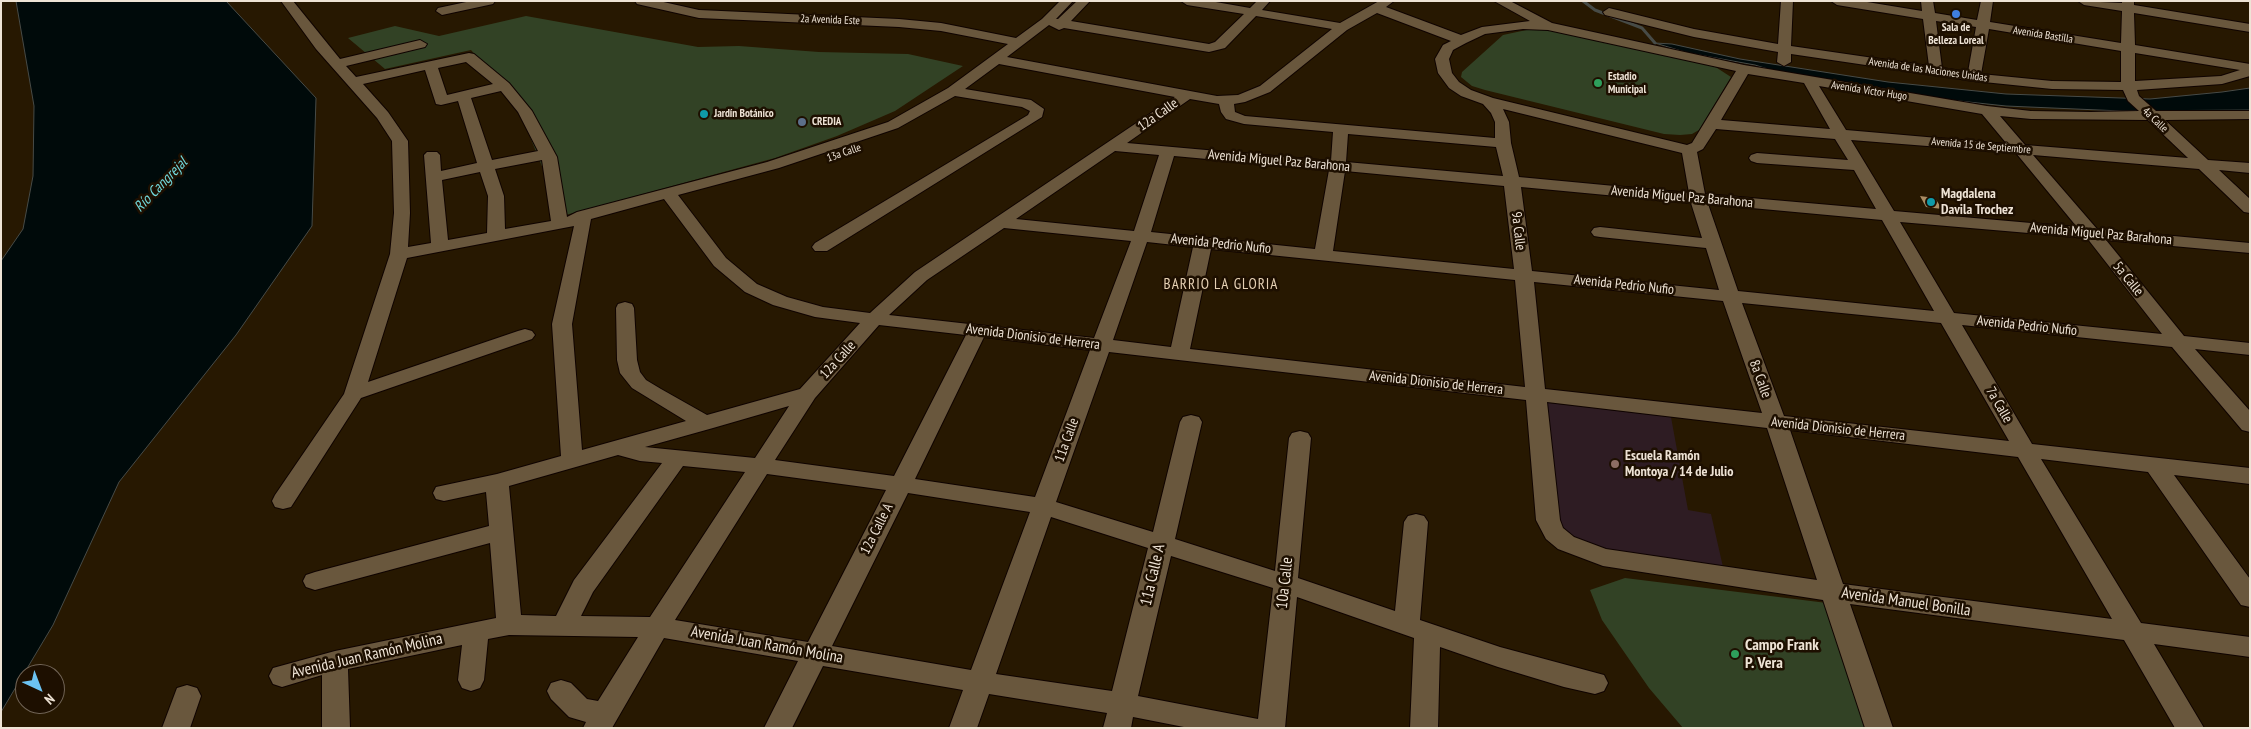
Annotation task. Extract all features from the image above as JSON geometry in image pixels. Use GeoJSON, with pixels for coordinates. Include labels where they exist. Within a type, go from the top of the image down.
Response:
{"type":"FeatureCollection","features":[{"type":"Feature","properties":{"kind":"street"},"geometry":{"type":"LineString","coordinates":[[283,500],[354,394],[398,254],[402,213],[400,141],[383,115],[353,82],[287,1]]}},
{"type":"Feature","properties":{"kind":"street"},"geometry":{"type":"LineString","coordinates":[[442,11],[489,1]]}},
{"type":"Feature","properties":{"kind":"street","name":"2a Avenida Este"},"geometry":{"type":"LineString","coordinates":[[641,1],[699,14],[899,23],[941,27],[1017,42]]}},
{"type":"Feature","properties":{"kind":"street","name":"13a Calle"},"geometry":{"type":"LineString","coordinates":[[840,149],[924,110],[953,91],[1046,22],[1067,1]]}},
{"type":"Feature","properties":{"kind":"street","name":"13a Calle"},"geometry":{"type":"LineString","coordinates":[[398,254],[574,222],[672,198],[903,131],[939,113],[969,94],[1062,24],[1084,1]]}},
{"type":"Feature","properties":{"kind":"street"},"geometry":{"type":"LineString","coordinates":[[1187,1],[1336,26]]}},
{"type":"Feature","properties":{"kind":"street"},"geometry":{"type":"LineString","coordinates":[[1046,22],[1200,48],[1215,47],[1264,1]]}},
{"type":"Feature","properties":{"kind":"street"},"geometry":{"type":"LineString","coordinates":[[1502,2],[1529,1]]}},
{"type":"Feature","properties":{"kind":"street"},"geometry":{"type":"LineString","coordinates":[[1784,74],[1786,1]]}},
{"type":"Feature","properties":{"kind":"street","name":"Avenida Bastilla"},"geometry":{"type":"LineString","coordinates":[[1837,1],[2250,68]]}},
{"type":"Feature","properties":{"kind":"street"},"geometry":{"type":"LineString","coordinates":[[1927,1],[1936,71]]}},
{"type":"Feature","properties":{"kind":"street"},"geometry":{"type":"LineString","coordinates":[[1974,78],[1987,1]]}},
{"type":"Feature","properties":{"kind":"street"},"geometry":{"type":"LineString","coordinates":[[2084,1],[2128,5],[2250,28]]}},
{"type":"Feature","properties":{"kind":"street","name":"Avenida Víctor Hugo"},"geometry":{"type":"LineString","coordinates":[[1502,2],[1548,26],[1744,69],[1784,74],[1810,82],[1987,110],[2041,115],[2146,113],[2250,116]]}},
{"type":"Feature","properties":{"kind":"street"},"geometry":{"type":"LineString","coordinates":[[996,59],[1226,101],[1240,99],[1265,89],[1342,27],[1382,4],[1461,40]]}},
{"type":"Feature","properties":{"kind":"street"},"geometry":{"type":"LineString","coordinates":[[2128,5],[2127,48],[2130,92]]}},
{"type":"Feature","properties":{"kind":"street"},"geometry":{"type":"LineString","coordinates":[[1598,36],[1610,11]]}},
{"type":"Feature","properties":{"kind":"street","name":"Avenida de las Naciones Unidas"},"geometry":{"type":"LineString","coordinates":[[1610,11],[1694,33],[1784,52],[1936,71],[1974,78],[2130,92],[2222,80],[2250,72]]}},
{"type":"Feature","properties":{"kind":"street"},"geometry":{"type":"LineString","coordinates":[[1548,26],[1482,31],[1461,40],[1448,48],[1442,59],[1445,73],[1454,85],[1466,93],[1488,101],[1689,150],[1698,146],[1744,69]]}},
{"type":"Feature","properties":{"kind":"street"},"geometry":{"type":"LineString","coordinates":[[338,64],[420,44]]}},
{"type":"Feature","properties":{"kind":"street"},"geometry":{"type":"LineString","coordinates":[[353,82],[470,57],[504,86],[525,110],[547,154],[574,222],[562,324],[572,460]]}},
{"type":"Feature","properties":{"kind":"street"},"geometry":{"type":"LineString","coordinates":[[431,66],[441,101],[504,86]]}},
{"type":"Feature","properties":{"kind":"street","name":"7a Calle"},"geometry":{"type":"LineString","coordinates":[[1810,82],[2024,449],[2190,728]]}},
{"type":"Feature","properties":{"kind":"street"},"geometry":{"type":"LineString","coordinates":[[821,247],[1032,118],[1037,109],[1026,103],[953,91]]}},
{"type":"Feature","properties":{"kind":"street","name":"4a Calle"},"geometry":{"type":"LineString","coordinates":[[2130,92],[2146,113],[2250,208]]}},
{"type":"Feature","properties":{"kind":"street","name":"12a Calle"},"geometry":{"type":"LineString","coordinates":[[600,721],[657,627],[807,394],[876,318],[920,276],[1115,146],[1186,95]]}},
{"type":"Feature","properties":{"kind":"street"},"geometry":{"type":"LineString","coordinates":[[463,96],[496,196],[496,236]]}},
{"type":"Feature","properties":{"kind":"street"},"geometry":{"type":"LineString","coordinates":[[1226,101],[1228,112],[1231,116],[1244,120],[1503,143]]}},
{"type":"Feature","properties":{"kind":"street","name":"9a Calle"},"geometry":{"type":"LineString","coordinates":[[1488,101],[1498,112],[1502,122],[1503,143],[1512,182],[1524,275],[1534,394],[1548,520],[1554,533],[1566,543]]}},
{"type":"Feature","properties":{"kind":"street","name":"5a Calle"},"geometry":{"type":"LineString","coordinates":[[1987,110],[2092,234],[2178,342],[2250,425]]}},
{"type":"Feature","properties":{"kind":"street","name":"Avenida 15 de Septiembre"},"geometry":{"type":"LineString","coordinates":[[1712,124],[2250,168]]}},
{"type":"Feature","properties":{"kind":"street"},"geometry":{"type":"LineString","coordinates":[[1323,255],[1338,166],[1341,129]]}},
{"type":"Feature","properties":{"kind":"street","name":"Avenida Miguel Paz Barahona"},"geometry":{"type":"LineString","coordinates":[[1115,146],[2250,248]]}},
{"type":"Feature","properties":{"kind":"street","name":"8a Calle"},"geometry":{"type":"LineString","coordinates":[[1689,150],[1698,198],[1730,296],[1776,422],[1879,728]]}},
{"type":"Feature","properties":{"kind":"street","name":"11a Calle"},"geometry":{"type":"LineString","coordinates":[[963,728],[1141,236],[1168,151]]}},
{"type":"Feature","properties":{"kind":"street"},"geometry":{"type":"LineString","coordinates":[[434,177],[547,154]]}},
{"type":"Feature","properties":{"kind":"street"},"geometry":{"type":"LineString","coordinates":[[432,155],[440,246]]}},
{"type":"Feature","properties":{"kind":"street"},"geometry":{"type":"LineString","coordinates":[[1757,158],[1858,166]]}},
{"type":"Feature","properties":{"kind":"street","name":"Avenida Dionisio de Herrera"},"geometry":{"type":"LineString","coordinates":[[672,198],[720,262],[751,288],[780,301],[822,313],[2250,476]]}},
{"type":"Feature","properties":{"kind":"street","name":"Avenida Pedrio Nufio"},"geometry":{"type":"LineString","coordinates":[[999,222],[2250,349]]}},
{"type":"Feature","properties":{"kind":"street"},"geometry":{"type":"LineString","coordinates":[[1600,232],[1713,244]]}},
{"type":"Feature","properties":{"kind":"street"},"geometry":{"type":"LineString","coordinates":[[1179,354],[1203,242]]}},
{"type":"Feature","properties":{"kind":"street"},"geometry":{"type":"LineString","coordinates":[[625,308],[627,360],[630,373],[639,384],[654,394],[705,423]]}},
{"type":"Feature","properties":{"kind":"street","name":"12a Calle A"},"geometry":{"type":"LineString","coordinates":[[778,728],[978,330]]}},
{"type":"Feature","properties":{"kind":"street"},"geometry":{"type":"LineString","coordinates":[[354,394],[524,336]]}},
{"type":"Feature","properties":{"kind":"street"},"geometry":{"type":"LineString","coordinates":[[444,493],[497,482],[807,394]]}},
{"type":"Feature","properties":{"kind":"street","name":"11a Calle A"},"geometry":{"type":"LineString","coordinates":[[1120,716],[1191,422]]}},
{"type":"Feature","properties":{"kind":"street","name":"10a Calle"},"geometry":{"type":"LineString","coordinates":[[1271,728],[1300,438]]}},
{"type":"Feature","properties":{"kind":"street"},"geometry":{"type":"LineString","coordinates":[[616,447],[640,454],[761,466],[900,484],[1042,506],[1285,583],[1498,657],[1595,683]]}},
{"type":"Feature","properties":{"kind":"street"},"geometry":{"type":"LineString","coordinates":[[564,625],[583,587],[678,458]]}},
{"type":"Feature","properties":{"kind":"street"},"geometry":{"type":"LineString","coordinates":[[2155,465],[2250,598]]}},
{"type":"Feature","properties":{"kind":"street"},"geometry":{"type":"LineString","coordinates":[[497,482],[509,624]]}},
{"type":"Feature","properties":{"kind":"street"},"geometry":{"type":"LineString","coordinates":[[1416,522],[1417,628],[1424,728]]}},
{"type":"Feature","properties":{"kind":"street"},"geometry":{"type":"LineString","coordinates":[[316,582],[500,532]]}},
{"type":"Feature","properties":{"kind":"street","name":"Avenida Manuel Bonilla"},"geometry":{"type":"LineString","coordinates":[[1566,543],[1603,557],[1832,592],[2250,647]]}},
{"type":"Feature","properties":{"kind":"street","name":"Avenida Juan Ramón Molina"},"geometry":{"type":"LineString","coordinates":[[282,676],[335,661],[509,624],[657,627],[980,682],[1120,716],[1251,728]]}},
{"type":"Feature","properties":{"kind":"street"},"geometry":{"type":"LineString","coordinates":[[471,680],[476,631]]}},
{"type":"Feature","properties":{"kind":"street"},"geometry":{"type":"LineString","coordinates":[[335,661],[336,728]]}},
{"type":"Feature","properties":{"kind":"street"},"geometry":{"type":"LineString","coordinates":[[561,691],[579,708],[600,721]]}},
{"type":"Feature","properties":{"kind":"street"},"geometry":{"type":"LineString","coordinates":[[176,728],[187,696]]}},
{"type":"Feature","properties":{"kind":"shaded area","name":"Escuela Ramón Montoya / 14 de Julio"},"geometry":{"type":"Polygon","coordinates":[[[1541,402],[1671,417],[1688,510],[1711,514],[1723,567],[1598,552],[1559,531],[1541,402]]]}},
{"type":"Feature","properties":{"kind":"green space","name":"Jardín Botánico"},"geometry":{"type":"Polygon","coordinates":[[[526,16],[698,47],[739,46],[819,52],[908,54],[963,66],[895,111],[837,136],[775,158],[562,216],[522,117],[492,74],[471,50],[385,69],[348,38],[395,26],[439,36],[526,16]]]}},
{"type":"Feature","properties":{"kind":"green space","name":"Estadio Municipal"},"geometry":{"type":"Polygon","coordinates":[[[1531,29],[1548,29],[1714,66],[1731,77],[1699,130],[1692,134],[1680,135],[1664,134],[1485,90],[1472,86],[1461,77],[1462,72],[1503,35],[1531,29]]]}},
{"type":"Feature","properties":{"kind":"green space","name":"Campo Frank P. Vera"},"geometry":{"type":"Polygon","coordinates":[[[1625,578],[1827,603],[1870,728],[1683,728],[1649,688],[1602,620],[1590,590],[1625,578]]]}},
{"type":"Feature","properties":{"kind":"water","name":"Río Cangrejal"},"geometry":{"type":"Polygon","coordinates":[[[16,1],[226,1],[316,98],[312,226],[236,335],[119,482],[53,625],[30,664],[15,664],[15,689],[1,712],[1,261],[23,229],[33,176],[34,106],[16,1]]]}},
{"type":"Feature","properties":{"kind":"water"},"geometry":{"type":"Polygon","coordinates":[[[1655,43],[1672,44],[1740,59],[1888,82],[2006,94],[2150,99],[2250,88],[2250,110],[2122,111],[2006,106],[1931,98],[1793,77],[1755,65],[1688,53],[1655,43]]]}},
{"type":"Feature","properties":{"kind":"building","name":"Magdalena Davila Trochez"},"geometry":{"type":"Polygon","coordinates":[[[1920,196],[1935,198],[1942,209],[1926,207],[1920,196]]]}},
{"type":"Feature","properties":{"kind":"waterway"},"geometry":{"type":"LineString","coordinates":[[1583,1],[1595,10],[1642,28],[1655,43]]}},
{"type":"Feature","properties":{"kind":"place","name":"Sala de Belleza Loreal"},"geometry":{"type":"Point","coordinates":[1956,14]}},
{"type":"Feature","properties":{"kind":"place","name":"Estadio Municipal"},"geometry":{"type":"Point","coordinates":[1598,83]}},
{"type":"Feature","properties":{"kind":"place","name":"Jardín Botánico"},"geometry":{"type":"Point","coordinates":[704,114]}},
{"type":"Feature","properties":{"kind":"place","name":"CREDIA"},"geometry":{"type":"Point","coordinates":[802,122]}},
{"type":"Feature","properties":{"kind":"place","name":"Magdalena Davila Trochez"},"geometry":{"type":"Point","coordinates":[1931,202]}},
{"type":"Feature","properties":{"kind":"place","name":"Escuela Ramón Montoya / 14 de Julio"},"geometry":{"type":"Point","coordinates":[1615,464]}},
{"type":"Feature","properties":{"kind":"place","name":"Campo Frank P. Vera"},"geometry":{"type":"Point","coordinates":[1735,654]}},
{"type":"Feature","properties":{"kind":"district","name":"BARRIO LA GLORIA"},"geometry":{"type":"Point","coordinates":[1221,285]}}]}
